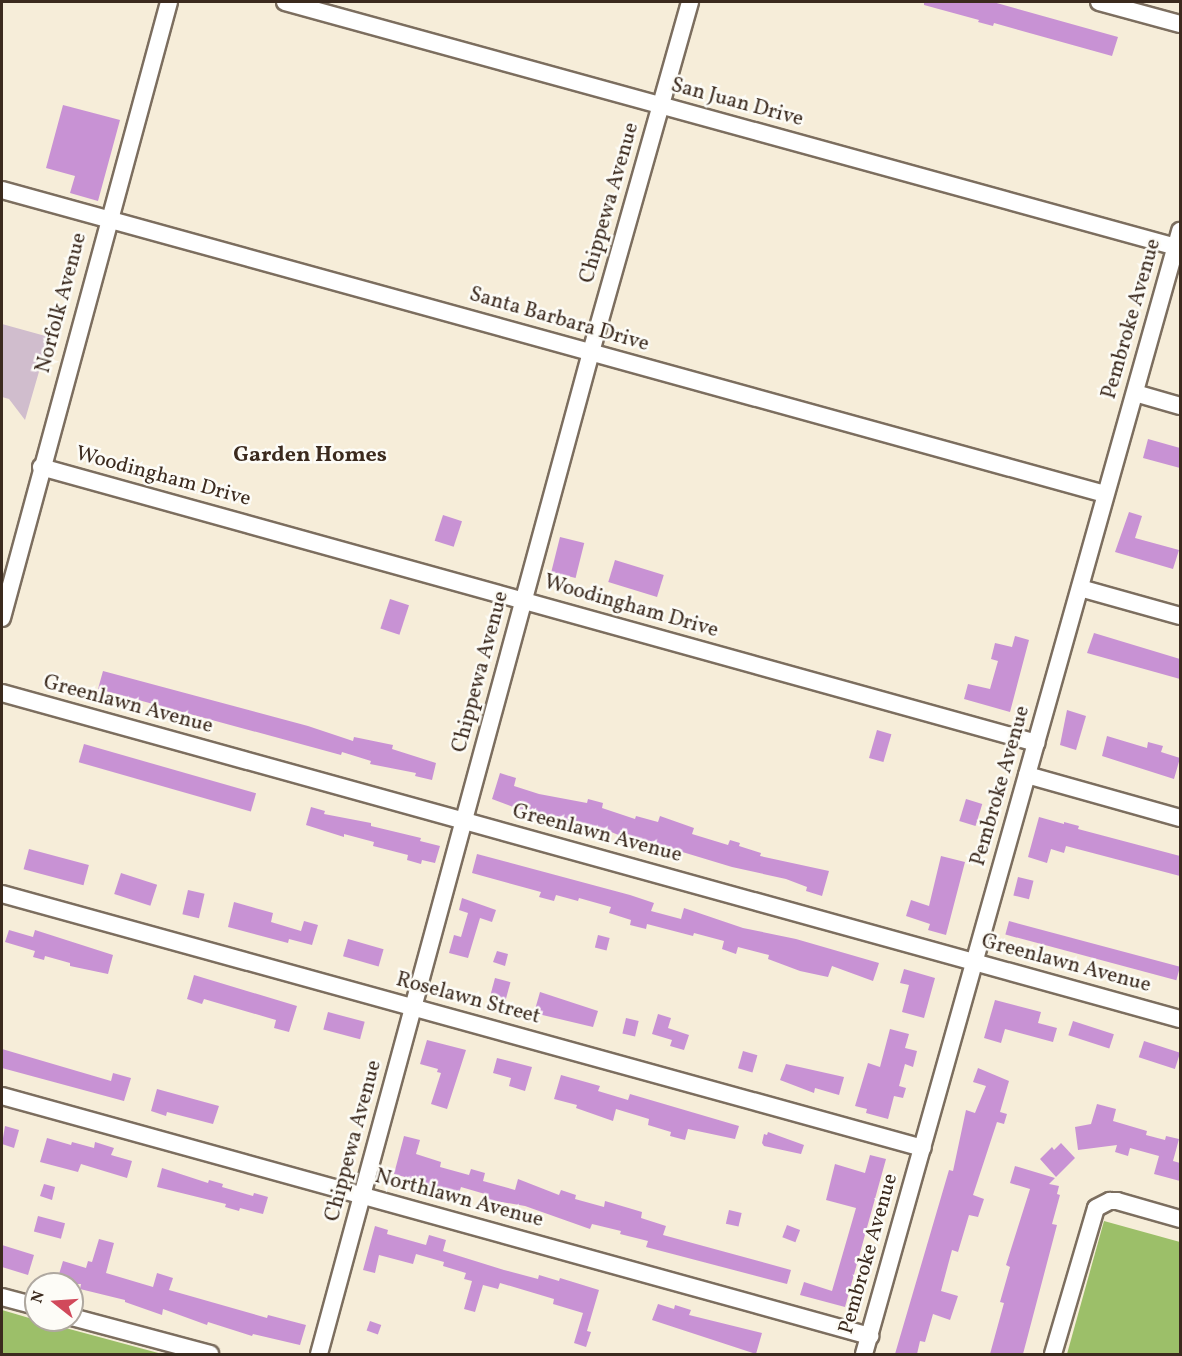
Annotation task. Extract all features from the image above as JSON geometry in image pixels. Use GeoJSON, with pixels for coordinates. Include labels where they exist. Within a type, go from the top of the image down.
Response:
{"type":"FeatureCollection","features":[{"type":"Feature","properties":{"kind":"street","name":"Norfolk Avenue"},"geometry":{"type":"LineString","coordinates":[[2,618],[41,467],[169,2]]}},
{"type":"Feature","properties":{"kind":"street","name":"San Juan Drive"},"geometry":{"type":"LineString","coordinates":[[285,2],[1176,247]]}},
{"type":"Feature","properties":{"kind":"street","name":"Chippewa Avenue"},"geometry":{"type":"LineString","coordinates":[[319,1354],[591,352],[690,2]]}},
{"type":"Feature","properties":{"kind":"street"},"geometry":{"type":"LineString","coordinates":[[1099,2],[1180,24]]}},
{"type":"Feature","properties":{"kind":"street","name":"Santa Barbara Drive"},"geometry":{"type":"LineString","coordinates":[[2,190],[1105,494]]}},
{"type":"Feature","properties":{"kind":"street","name":"Pembroke Avenue"},"geometry":{"type":"LineString","coordinates":[[864,1354],[1180,231]]}},
{"type":"Feature","properties":{"kind":"street"},"geometry":{"type":"LineString","coordinates":[[1135,393],[1180,406]]}},
{"type":"Feature","properties":{"kind":"street","name":"Woodingham Drive"},"geometry":{"type":"LineString","coordinates":[[41,467],[1036,743]]}},
{"type":"Feature","properties":{"kind":"street"},"geometry":{"type":"LineString","coordinates":[[1080,588],[1180,616]]}},
{"type":"Feature","properties":{"kind":"street","name":"Greenlawn Avenue"},"geometry":{"type":"LineString","coordinates":[[2,693],[1180,1019]]}},
{"type":"Feature","properties":{"kind":"street"},"geometry":{"type":"LineString","coordinates":[[1027,775],[1180,818]]}},
{"type":"Feature","properties":{"kind":"street","name":"Roselawn Street"},"geometry":{"type":"LineString","coordinates":[[2,894],[922,1148]]}},
{"type":"Feature","properties":{"kind":"street","name":"Northlawn Avenue"},"geometry":{"type":"LineString","coordinates":[[2,1096],[870,1336]]}},
{"type":"Feature","properties":{"kind":"street"},"geometry":{"type":"LineString","coordinates":[[1053,1354],[1092,1216],[1103,1203],[1117,1201],[1180,1219]]}},
{"type":"Feature","properties":{"kind":"street"},"geometry":{"type":"LineString","coordinates":[[2,1297],[24,1303]]}},
{"type":"Feature","properties":{"kind":"street"},"geometry":{"type":"LineString","coordinates":[[84,1320],[210,1354]]}},
{"type":"Feature","properties":{"kind":"shaded area"},"geometry":{"type":"Polygon","coordinates":[[[2,324],[49,337],[25,420],[9,399],[2,397],[2,324]]]}},
{"type":"Feature","properties":{"kind":"green space"},"geometry":{"type":"Polygon","coordinates":[[[1104,1221],[1180,1242],[1180,1354],[1067,1354],[1104,1221]]]}},
{"type":"Feature","properties":{"kind":"green space"},"geometry":{"type":"Polygon","coordinates":[[[2,1310],[24,1316],[24,1332],[80,1332],[162,1354],[2,1354],[2,1310]]]}},
{"type":"Feature","properties":{"kind":"building"},"geometry":{"type":"Polygon","coordinates":[[[924,2],[993,2],[1118,37],[1112,56],[994,23],[993,26],[978,22],[979,20],[924,5],[924,2]]]}},
{"type":"Feature","properties":{"kind":"building"},"geometry":{"type":"Polygon","coordinates":[[[63,105],[120,120],[98,201],[70,193],[75,176],[46,168],[63,105]]]}},
{"type":"Feature","properties":{"kind":"building"},"geometry":{"type":"Polygon","coordinates":[[[1148,439],[1180,448],[1180,468],[1143,458],[1148,439]]]}},
{"type":"Feature","properties":{"kind":"building"},"geometry":{"type":"Polygon","coordinates":[[[1129,512],[1142,516],[1135,538],[1179,550],[1173,569],[1115,552],[1129,512]]]}},
{"type":"Feature","properties":{"kind":"building"},"geometry":{"type":"Polygon","coordinates":[[[443,515],[462,521],[454,547],[435,541],[443,515]]]}},
{"type":"Feature","properties":{"kind":"building"},"geometry":{"type":"Polygon","coordinates":[[[560,537],[584,543],[576,578],[551,572],[560,537]]]}},
{"type":"Feature","properties":{"kind":"building"},"geometry":{"type":"Polygon","coordinates":[[[615,560],[664,575],[657,597],[608,582],[615,560]]]}},
{"type":"Feature","properties":{"kind":"building"},"geometry":{"type":"Polygon","coordinates":[[[390,599],[409,605],[399,635],[380,628],[390,599]]]}},
{"type":"Feature","properties":{"kind":"building"},"geometry":{"type":"Polygon","coordinates":[[[1094,633],[1180,659],[1180,679],[1087,653],[1094,633]]]}},
{"type":"Feature","properties":{"kind":"building"},"geometry":{"type":"Polygon","coordinates":[[[1015,636],[1029,640],[1010,712],[964,699],[968,684],[990,689],[998,661],[991,659],[995,643],[1012,647],[1015,636]]]}},
{"type":"Feature","properties":{"kind":"building"},"geometry":{"type":"Polygon","coordinates":[[[103,671],[308,726],[353,741],[354,737],[393,745],[392,749],[436,763],[432,780],[415,776],[416,773],[370,764],[371,761],[342,752],[341,755],[98,689],[103,671]]]}},
{"type":"Feature","properties":{"kind":"building"},"geometry":{"type":"Polygon","coordinates":[[[1067,710],[1086,716],[1076,750],[1060,745],[1067,710]]]}},
{"type":"Feature","properties":{"kind":"building"},"geometry":{"type":"Polygon","coordinates":[[[877,730],[891,734],[883,762],[869,758],[877,730]]]}},
{"type":"Feature","properties":{"kind":"building"},"geometry":{"type":"Polygon","coordinates":[[[1107,736],[1147,748],[1148,742],[1163,746],[1161,752],[1180,758],[1174,779],[1102,756],[1107,736]]]}},
{"type":"Feature","properties":{"kind":"building"},"geometry":{"type":"Polygon","coordinates":[[[84,744],[256,793],[251,812],[79,762],[84,744]]]}},
{"type":"Feature","properties":{"kind":"building"},"geometry":{"type":"Polygon","coordinates":[[[500,773],[516,778],[514,786],[539,794],[587,803],[588,799],[603,803],[602,808],[635,819],[636,816],[658,822],[660,816],[694,828],[692,834],[728,845],[730,840],[740,843],[739,846],[761,853],[760,856],[829,871],[822,896],[806,891],[807,887],[786,879],[732,867],[646,841],[645,846],[604,829],[573,820],[571,827],[533,817],[534,815],[492,799],[500,773]]]}},
{"type":"Feature","properties":{"kind":"building"},"geometry":{"type":"Polygon","coordinates":[[[966,799],[982,804],[976,826],[959,821],[966,799]]]}},
{"type":"Feature","properties":{"kind":"building"},"geometry":{"type":"Polygon","coordinates":[[[311,807],[325,811],[324,814],[371,823],[371,826],[421,838],[420,841],[440,846],[435,863],[422,860],[421,864],[407,860],[408,855],[373,846],[374,842],[344,834],[344,837],[306,825],[311,807]]]}},
{"type":"Feature","properties":{"kind":"building"},"geometry":{"type":"Polygon","coordinates":[[[1039,817],[1079,826],[1078,829],[1180,856],[1180,876],[1066,846],[1064,853],[1051,849],[1047,863],[1028,857],[1039,817]]]}},
{"type":"Feature","properties":{"kind":"building"},"geometry":{"type":"Polygon","coordinates":[[[29,849],[89,865],[83,885],[24,869],[29,849]]]}},
{"type":"Feature","properties":{"kind":"building"},"geometry":{"type":"Polygon","coordinates":[[[477,854],[630,895],[654,903],[651,911],[681,919],[684,908],[743,928],[796,939],[879,963],[873,981],[832,966],[828,977],[800,971],[768,959],[769,955],[738,947],[736,954],[722,949],[724,941],[694,933],[693,936],[647,924],[646,929],[630,925],[631,920],[609,913],[611,907],[579,898],[578,901],[556,895],[554,901],[539,897],[541,892],[472,873],[477,854]]]}},
{"type":"Feature","properties":{"kind":"building"},"geometry":{"type":"Polygon","coordinates":[[[941,856],[965,862],[946,935],[928,930],[930,924],[906,916],[911,900],[929,906],[941,856]]]}},
{"type":"Feature","properties":{"kind":"building"},"geometry":{"type":"Polygon","coordinates":[[[121,873],[157,885],[150,906],[114,894],[121,873]]]}},
{"type":"Feature","properties":{"kind":"building"},"geometry":{"type":"Polygon","coordinates":[[[1018,877],[1034,881],[1029,899],[1013,895],[1018,877]]]}},
{"type":"Feature","properties":{"kind":"building"},"geometry":{"type":"Polygon","coordinates":[[[188,890],[205,894],[199,918],[182,914],[188,890]]]}},
{"type":"Feature","properties":{"kind":"building"},"geometry":{"type":"Polygon","coordinates":[[[462,898],[496,910],[492,922],[480,918],[468,958],[449,953],[454,935],[461,937],[468,913],[459,910],[462,898]]]}},
{"type":"Feature","properties":{"kind":"building"},"geometry":{"type":"Polygon","coordinates":[[[234,902],[273,913],[271,922],[301,931],[304,921],[318,925],[312,945],[289,939],[288,943],[228,927],[234,902]]]}},
{"type":"Feature","properties":{"kind":"building"},"geometry":{"type":"Polygon","coordinates":[[[1009,921],[1180,967],[1176,980],[1005,935],[1009,921]]]}},
{"type":"Feature","properties":{"kind":"building"},"geometry":{"type":"Polygon","coordinates":[[[9,930],[33,937],[35,930],[113,955],[108,974],[70,966],[70,963],[45,956],[44,960],[33,957],[35,951],[5,942],[9,930]]]}},
{"type":"Feature","properties":{"kind":"building"},"geometry":{"type":"Polygon","coordinates":[[[598,935],[610,938],[606,951],[595,948],[598,935]]]}},
{"type":"Feature","properties":{"kind":"building"},"geometry":{"type":"Polygon","coordinates":[[[348,939],[384,949],[379,967],[343,956],[348,939]]]}},
{"type":"Feature","properties":{"kind":"building"},"geometry":{"type":"Polygon","coordinates":[[[497,951],[508,954],[505,966],[493,962],[497,951]]]}},
{"type":"Feature","properties":{"kind":"building"},"geometry":{"type":"Polygon","coordinates":[[[904,969],[935,978],[924,1018],[902,1012],[909,985],[900,983],[904,969]]]}},
{"type":"Feature","properties":{"kind":"building"},"geometry":{"type":"Polygon","coordinates":[[[194,975],[297,1006],[289,1032],[274,1028],[276,1020],[204,999],[202,1004],[187,999],[194,975]]]}},
{"type":"Feature","properties":{"kind":"building"},"geometry":{"type":"Polygon","coordinates":[[[495,978],[510,982],[505,1004],[489,1000],[495,978]]]}},
{"type":"Feature","properties":{"kind":"building"},"geometry":{"type":"Polygon","coordinates":[[[540,992],[598,1011],[593,1027],[534,1013],[540,992]]]}},
{"type":"Feature","properties":{"kind":"building"},"geometry":{"type":"Polygon","coordinates":[[[995,1000],[1041,1012],[1038,1023],[1057,1028],[1053,1042],[1005,1029],[1001,1043],[984,1038],[995,1000]]]}},
{"type":"Feature","properties":{"kind":"building"},"geometry":{"type":"Polygon","coordinates":[[[328,1012],[365,1022],[360,1039],[323,1029],[328,1012]]]}},
{"type":"Feature","properties":{"kind":"building"},"geometry":{"type":"Polygon","coordinates":[[[658,1014],[671,1018],[668,1028],[689,1035],[684,1050],[670,1046],[672,1040],[652,1034],[658,1014]]]}},
{"type":"Feature","properties":{"kind":"building"},"geometry":{"type":"Polygon","coordinates":[[[626,1018],[639,1021],[635,1037],[622,1034],[626,1018]]]}},
{"type":"Feature","properties":{"kind":"building"},"geometry":{"type":"Polygon","coordinates":[[[1073,1021],[1114,1034],[1109,1049],[1068,1035],[1073,1021]]]}},
{"type":"Feature","properties":{"kind":"building"},"geometry":{"type":"Polygon","coordinates":[[[890,1029],[909,1034],[905,1048],[917,1051],[913,1067],[905,1064],[899,1086],[906,1088],[903,1098],[894,1096],[888,1119],[866,1113],[867,1109],[855,1106],[868,1063],[880,1067],[890,1029]]]}},
{"type":"Feature","properties":{"kind":"building"},"geometry":{"type":"Polygon","coordinates":[[[427,1040],[466,1050],[447,1109],[431,1104],[441,1073],[437,1072],[438,1069],[420,1064],[427,1040]]]}},
{"type":"Feature","properties":{"kind":"building"},"geometry":{"type":"Polygon","coordinates":[[[1144,1041],[1180,1053],[1175,1069],[1139,1057],[1144,1041]]]}},
{"type":"Feature","properties":{"kind":"building"},"geometry":{"type":"Polygon","coordinates":[[[2,1049],[111,1081],[113,1073],[131,1078],[124,1101],[2,1068],[2,1049]]]}},
{"type":"Feature","properties":{"kind":"building"},"geometry":{"type":"Polygon","coordinates":[[[743,1051],[757,1055],[752,1072],[738,1068],[743,1051]]]}},
{"type":"Feature","properties":{"kind":"building"},"geometry":{"type":"Polygon","coordinates":[[[497,1058],[532,1067],[525,1091],[509,1086],[511,1078],[493,1073],[497,1058]]]}},
{"type":"Feature","properties":{"kind":"building"},"geometry":{"type":"Polygon","coordinates":[[[786,1064],[844,1077],[839,1095],[815,1088],[814,1093],[780,1080],[786,1064]]]}},
{"type":"Feature","properties":{"kind":"building"},"geometry":{"type":"Polygon","coordinates":[[[978,1068],[1009,1081],[1000,1112],[1007,1114],[1004,1124],[997,1122],[973,1195],[984,1199],[978,1217],[969,1215],[958,1252],[952,1250],[941,1291],[958,1296],[950,1320],[933,1314],[925,1342],[920,1341],[917,1354],[895,1354],[949,1170],[953,1171],[966,1110],[975,1113],[986,1086],[973,1082],[978,1068]]]}},
{"type":"Feature","properties":{"kind":"building"},"geometry":{"type":"Polygon","coordinates":[[[561,1075],[600,1086],[598,1091],[628,1100],[630,1094],[739,1126],[735,1139],[688,1129],[685,1140],[670,1136],[671,1132],[648,1125],[649,1119],[616,1109],[613,1121],[576,1108],[577,1105],[554,1099],[561,1075]]]}},
{"type":"Feature","properties":{"kind":"building"},"geometry":{"type":"Polygon","coordinates":[[[157,1089],[219,1106],[213,1124],[167,1112],[166,1116],[151,1111],[157,1089]]]}},
{"type":"Feature","properties":{"kind":"building"},"geometry":{"type":"Polygon","coordinates":[[[1097,1104],[1116,1109],[1113,1121],[1147,1131],[1146,1135],[1165,1140],[1166,1136],[1179,1139],[1173,1161],[1180,1163],[1180,1181],[1154,1174],[1159,1156],[1130,1148],[1128,1156],[1115,1152],[1117,1145],[1078,1150],[1075,1127],[1091,1124],[1097,1104]]]}},
{"type":"Feature","properties":{"kind":"building"},"geometry":{"type":"Polygon","coordinates":[[[5,1126],[19,1130],[14,1148],[2,1144],[5,1126]]]}},
{"type":"Feature","properties":{"kind":"building"},"geometry":{"type":"Polygon","coordinates":[[[768,1132],[804,1145],[801,1154],[764,1146],[762,1143],[764,1134],[767,1135],[768,1132]]]}},
{"type":"Feature","properties":{"kind":"building"},"geometry":{"type":"Polygon","coordinates":[[[404,1136],[420,1140],[416,1154],[441,1162],[440,1167],[469,1175],[471,1169],[485,1173],[483,1181],[515,1190],[518,1179],[559,1195],[561,1190],[576,1195],[575,1199],[604,1207],[605,1201],[642,1212],[641,1218],[666,1226],[663,1235],[791,1270],[787,1284],[646,1247],[648,1241],[620,1234],[621,1231],[592,1224],[590,1229],[525,1206],[484,1199],[485,1194],[461,1187],[457,1199],[444,1195],[444,1193],[425,1187],[426,1183],[394,1174],[404,1136]]]}},
{"type":"Feature","properties":{"kind":"building"},"geometry":{"type":"Polygon","coordinates":[[[47,1138],[71,1145],[72,1142],[94,1148],[95,1142],[114,1148],[111,1155],[132,1161],[127,1178],[81,1164],[78,1172],[40,1162],[47,1138]]]}},
{"type":"Feature","properties":{"kind":"building"},"geometry":{"type":"Polygon","coordinates":[[[1061,1143],[1075,1158],[1056,1177],[1040,1159],[1052,1147],[1054,1150],[1061,1143]]]}},
{"type":"Feature","properties":{"kind":"building"},"geometry":{"type":"Polygon","coordinates":[[[870,1155],[886,1159],[845,1307],[800,1295],[804,1282],[832,1291],[856,1208],[826,1200],[835,1164],[865,1173],[870,1155]]]}},
{"type":"Feature","properties":{"kind":"building"},"geometry":{"type":"Polygon","coordinates":[[[1015,1166],[1055,1178],[1049,1184],[1059,1186],[1057,1194],[1060,1195],[1052,1224],[1057,1225],[1023,1354],[990,1354],[1004,1303],[1000,1302],[1010,1267],[1006,1265],[1030,1189],[1010,1183],[1015,1166]]]}},
{"type":"Feature","properties":{"kind":"building"},"geometry":{"type":"Polygon","coordinates":[[[162,1168],[208,1183],[209,1180],[223,1184],[222,1187],[253,1196],[254,1193],[268,1197],[263,1214],[240,1208],[239,1211],[225,1207],[226,1204],[157,1187],[162,1168]]]}},
{"type":"Feature","properties":{"kind":"building"},"geometry":{"type":"Polygon","coordinates":[[[44,1184],[55,1187],[52,1200],[40,1196],[44,1184]]]}},
{"type":"Feature","properties":{"kind":"building"},"geometry":{"type":"Polygon","coordinates":[[[729,1210],[742,1213],[739,1227],[726,1224],[729,1210]]]}},
{"type":"Feature","properties":{"kind":"building"},"geometry":{"type":"Polygon","coordinates":[[[38,1216],[65,1223],[61,1239],[34,1231],[38,1216]]]}},
{"type":"Feature","properties":{"kind":"building"},"geometry":{"type":"Polygon","coordinates":[[[787,1225],[800,1230],[795,1242],[782,1237],[787,1225]]]}},
{"type":"Feature","properties":{"kind":"building"},"geometry":{"type":"Polygon","coordinates":[[[375,1226],[388,1230],[387,1234],[426,1245],[429,1235],[446,1240],[443,1251],[504,1270],[538,1279],[539,1275],[559,1281],[560,1278],[599,1290],[587,1331],[591,1332],[586,1347],[574,1343],[583,1313],[553,1304],[554,1299],[500,1283],[498,1289],[483,1285],[475,1312],[464,1309],[472,1281],[464,1279],[466,1273],[443,1266],[444,1262],[416,1254],[413,1264],[379,1255],[375,1273],[363,1270],[375,1226]]]}},
{"type":"Feature","properties":{"kind":"building"},"geometry":{"type":"Polygon","coordinates":[[[99,1239],[114,1243],[106,1273],[153,1287],[157,1273],[173,1278],[169,1290],[267,1318],[268,1315],[306,1325],[300,1345],[253,1334],[252,1336],[208,1322],[207,1325],[163,1309],[162,1315],[125,1302],[125,1300],[84,1290],[84,1272],[60,1272],[63,1261],[86,1268],[88,1261],[92,1262],[99,1239]]]}},
{"type":"Feature","properties":{"kind":"building"},"geometry":{"type":"Polygon","coordinates":[[[2,1245],[34,1255],[29,1272],[24,1274],[2,1267],[2,1245]]]}},
{"type":"Feature","properties":{"kind":"building"},"geometry":{"type":"Polygon","coordinates":[[[658,1304],[674,1309],[675,1305],[691,1310],[689,1315],[762,1333],[756,1354],[652,1320],[658,1304]]]}},
{"type":"Feature","properties":{"kind":"building"},"geometry":{"type":"Polygon","coordinates":[[[370,1321],[381,1325],[378,1335],[367,1330],[370,1321]]]}},
{"type":"Feature","properties":{"kind":"district","name":"Garden Homes"},"geometry":{"type":"Point","coordinates":[310,456]}}]}
